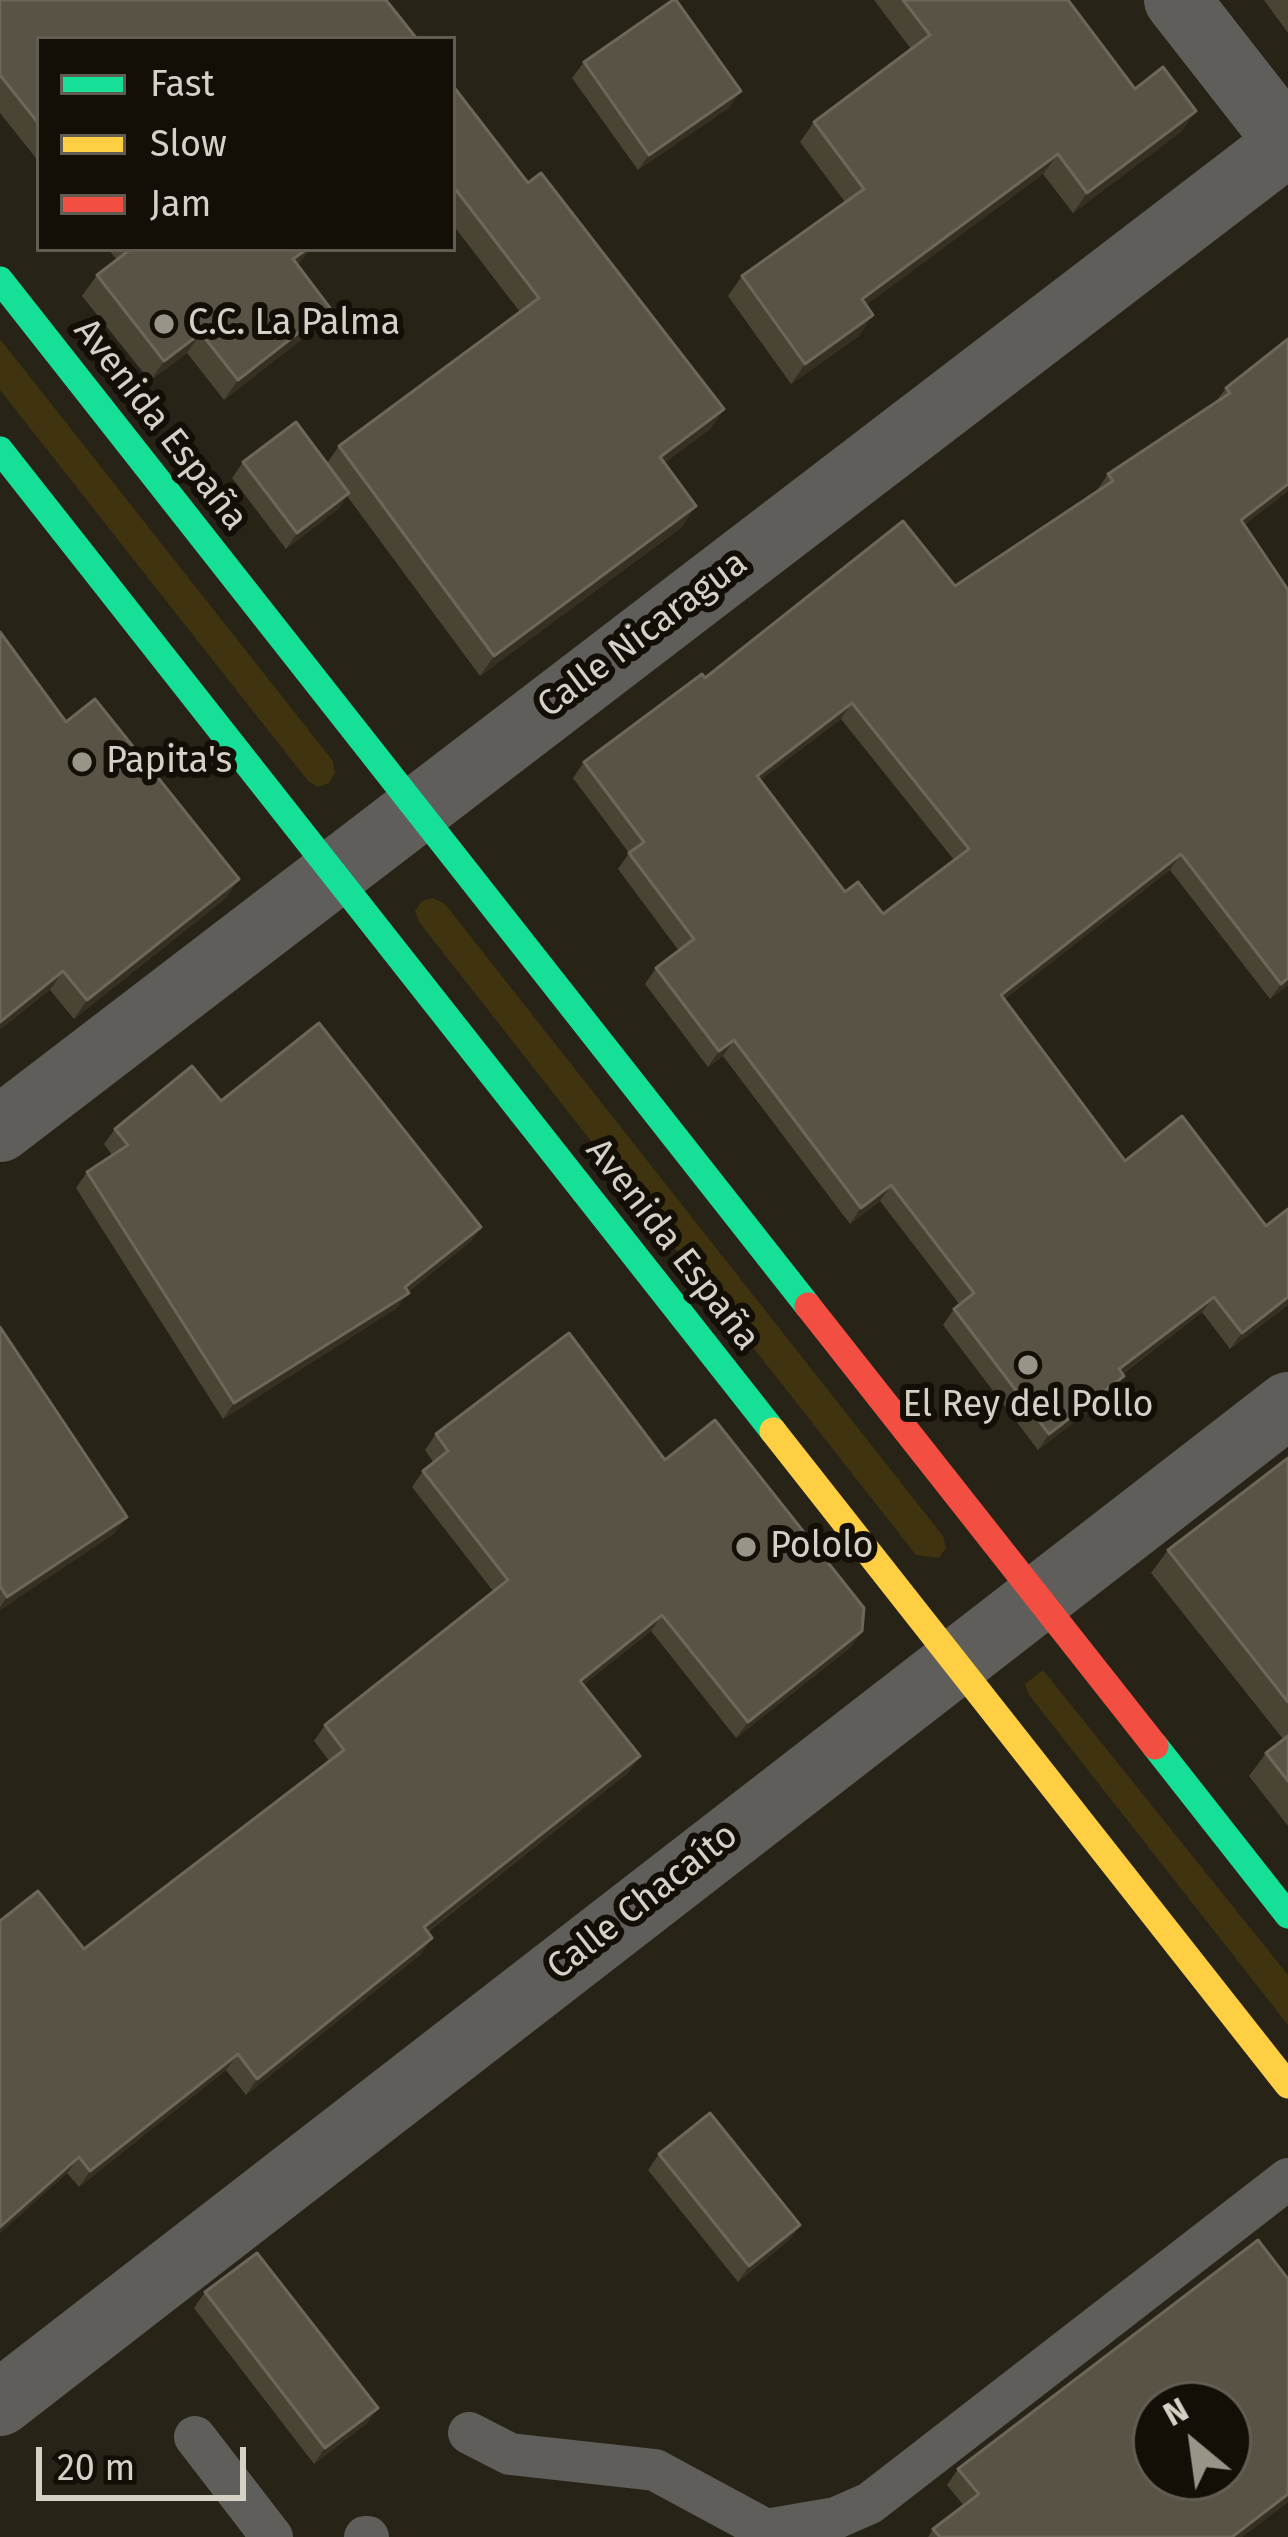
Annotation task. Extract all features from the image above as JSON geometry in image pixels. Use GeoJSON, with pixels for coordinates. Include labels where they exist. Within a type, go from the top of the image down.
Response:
{"type":"FeatureCollection","features":[{"type":"Feature","properties":{"kind":"main road","name":"Avenida España"},"geometry":{"type":"LineString","coordinates":[[0,280],[1288,1915]]}},
{"type":"Feature","properties":{"kind":"main road","name":"Avenida España"},"geometry":{"type":"LineString","coordinates":[[0,450],[1288,2085]]}},
{"type":"Feature","properties":{"kind":"street"},"geometry":{"type":"LineString","coordinates":[[1177,0],[1288,142]]}},
{"type":"Feature","properties":{"kind":"street","name":"Calle Nicaragua"},"geometry":{"type":"LineString","coordinates":[[0,1130],[1288,142]]}},
{"type":"Feature","properties":{"kind":"street","name":"Calle Chacaíto"},"geometry":{"type":"LineString","coordinates":[[0,2403],[1288,1405]]}},
{"type":"Feature","properties":{"kind":"lane"},"geometry":{"type":"LineString","coordinates":[[469,2433],[509,2454],[655,2470],[766,2530],[836,2518],[870,2503],[1288,2179]]}},
{"type":"Feature","properties":{"kind":"lane"},"geometry":{"type":"LineString","coordinates":[[195,2437],[272,2537]]}},
{"type":"Feature","properties":{"kind":"shaded area"},"geometry":{"type":"Polygon","coordinates":[[[0,339],[333,761],[335,773],[329,783],[318,787],[308,781],[0,390],[0,339]]]}},
{"type":"Feature","properties":{"kind":"shaded area"},"geometry":{"type":"Polygon","coordinates":[[[433,898],[445,904],[943,1536],[946,1548],[939,1558],[916,1555],[419,922],[415,911],[422,901],[433,898]]]}},
{"type":"Feature","properties":{"kind":"shaded area"},"geometry":{"type":"Polygon","coordinates":[[[1043,1670],[1288,1975],[1288,2025],[1029,1695],[1025,1684],[1043,1670]]]}},
{"type":"Feature","properties":{"kind":"building"},"geometry":{"type":"Polygon","coordinates":[[[0,0],[386,0],[415,36],[36,36],[36,120],[0,75],[0,0]]]}},
{"type":"Feature","properties":{"kind":"building"},"geometry":{"type":"Polygon","coordinates":[[[673,0],[741,91],[649,155],[584,62],[673,0]]]}},
{"type":"Feature","properties":{"kind":"building"},"geometry":{"type":"Polygon","coordinates":[[[903,0],[1068,0],[1135,89],[1163,67],[1196,111],[1087,193],[1058,154],[862,299],[873,315],[805,364],[742,276],[864,189],[814,122],[930,35],[903,0]]]}},
{"type":"Feature","properties":{"kind":"building"},"geometry":{"type":"Polygon","coordinates":[[[456,90],[528,183],[541,173],[724,409],[660,457],[696,506],[494,656],[339,446],[539,298],[456,190],[456,90]]]}},
{"type":"Feature","properties":{"kind":"building","name":"C.C. La Palma"},"geometry":{"type":"Polygon","coordinates":[[[127,252],[303,252],[293,259],[330,308],[238,380],[201,333],[164,361],[97,275],[127,252]]]}},
{"type":"Feature","properties":{"kind":"building"},"geometry":{"type":"Polygon","coordinates":[[[1288,339],[1288,484],[1241,520],[1288,590],[1288,978],[1281,984],[1181,854],[1001,995],[1125,1161],[1182,1116],[1266,1226],[1288,1209],[1288,1297],[1242,1333],[1214,1297],[1119,1369],[1124,1376],[1049,1434],[954,1309],[974,1293],[891,1185],[861,1208],[734,1040],[719,1051],[656,968],[694,939],[629,853],[644,842],[584,762],[702,674],[705,678],[903,521],[955,586],[1113,481],[1108,474],[1230,393],[1226,388],[1288,339]],[[852,703],[757,776],[845,892],[858,882],[883,914],[969,849],[852,703]]]}},
{"type":"Feature","properties":{"kind":"building"},"geometry":{"type":"Polygon","coordinates":[[[296,422],[349,493],[297,533],[243,462],[296,422]]]}},
{"type":"Feature","properties":{"kind":"building"},"geometry":{"type":"Polygon","coordinates":[[[0,632],[66,722],[95,699],[239,879],[87,1000],[63,971],[0,1022],[0,632]]]}},
{"type":"Feature","properties":{"kind":"building"},"geometry":{"type":"Polygon","coordinates":[[[319,1023],[481,1227],[405,1287],[409,1293],[234,1403],[87,1172],[128,1145],[115,1129],[192,1066],[221,1101],[319,1023]]]}},
{"type":"Feature","properties":{"kind":"building"},"geometry":{"type":"Polygon","coordinates":[[[0,1327],[127,1517],[7,1597],[0,1586],[0,1327]]]}},
{"type":"Feature","properties":{"kind":"building"},"geometry":{"type":"Polygon","coordinates":[[[569,1333],[665,1460],[715,1420],[864,1608],[862,1631],[748,1722],[662,1615],[580,1681],[640,1756],[424,1927],[432,1938],[257,2079],[238,2054],[90,2171],[79,2157],[0,2227],[0,1921],[38,1891],[84,1949],[344,1750],[325,1725],[508,1580],[423,1471],[448,1451],[436,1434],[569,1333]]]}},
{"type":"Feature","properties":{"kind":"building"},"geometry":{"type":"Polygon","coordinates":[[[1288,1458],[1288,1702],[1168,1550],[1288,1458]]]}},
{"type":"Feature","properties":{"kind":"building"},"geometry":{"type":"Polygon","coordinates":[[[1288,1736],[1288,1781],[1266,1753],[1288,1736]]]}},
{"type":"Feature","properties":{"kind":"building"},"geometry":{"type":"Polygon","coordinates":[[[710,2113],[800,2225],[749,2266],[659,2154],[710,2113]]]}},
{"type":"Feature","properties":{"kind":"building"},"geometry":{"type":"Polygon","coordinates":[[[1258,2240],[1288,2279],[1288,2494],[1232,2537],[940,2537],[933,2529],[979,2494],[958,2469],[1258,2240]]]}},
{"type":"Feature","properties":{"kind":"building"},"geometry":{"type":"Polygon","coordinates":[[[257,2253],[378,2408],[325,2448],[205,2292],[257,2253]]]}},
{"type":"Feature","properties":{"kind":"traffic: fast"},"geometry":{"type":"LineString","coordinates":[[0,280],[808,1306]]}},
{"type":"Feature","properties":{"kind":"traffic: fast"},"geometry":{"type":"LineString","coordinates":[[0,450],[773,1431]]}},
{"type":"Feature","properties":{"kind":"traffic: fast"},"geometry":{"type":"LineString","coordinates":[[1155,1746],[1288,1915]]}},
{"type":"Feature","properties":{"kind":"traffic: slow"},"geometry":{"type":"LineString","coordinates":[[773,1431],[1288,2085]]}},
{"type":"Feature","properties":{"kind":"traffic: jam"},"geometry":{"type":"LineString","coordinates":[[808,1306],[1155,1746]]}},
{"type":"Feature","properties":{"kind":"place","name":"C.C. La Palma"},"geometry":{"type":"Point","coordinates":[164,324]}},
{"type":"Feature","properties":{"kind":"place","name":"Papita's"},"geometry":{"type":"Point","coordinates":[82,762]}},
{"type":"Feature","properties":{"kind":"place","name":"El Rey del Pollo"},"geometry":{"type":"Point","coordinates":[1028,1365]}},
{"type":"Feature","properties":{"kind":"place","name":"Pololo"},"geometry":{"type":"Point","coordinates":[746,1547]}}]}
